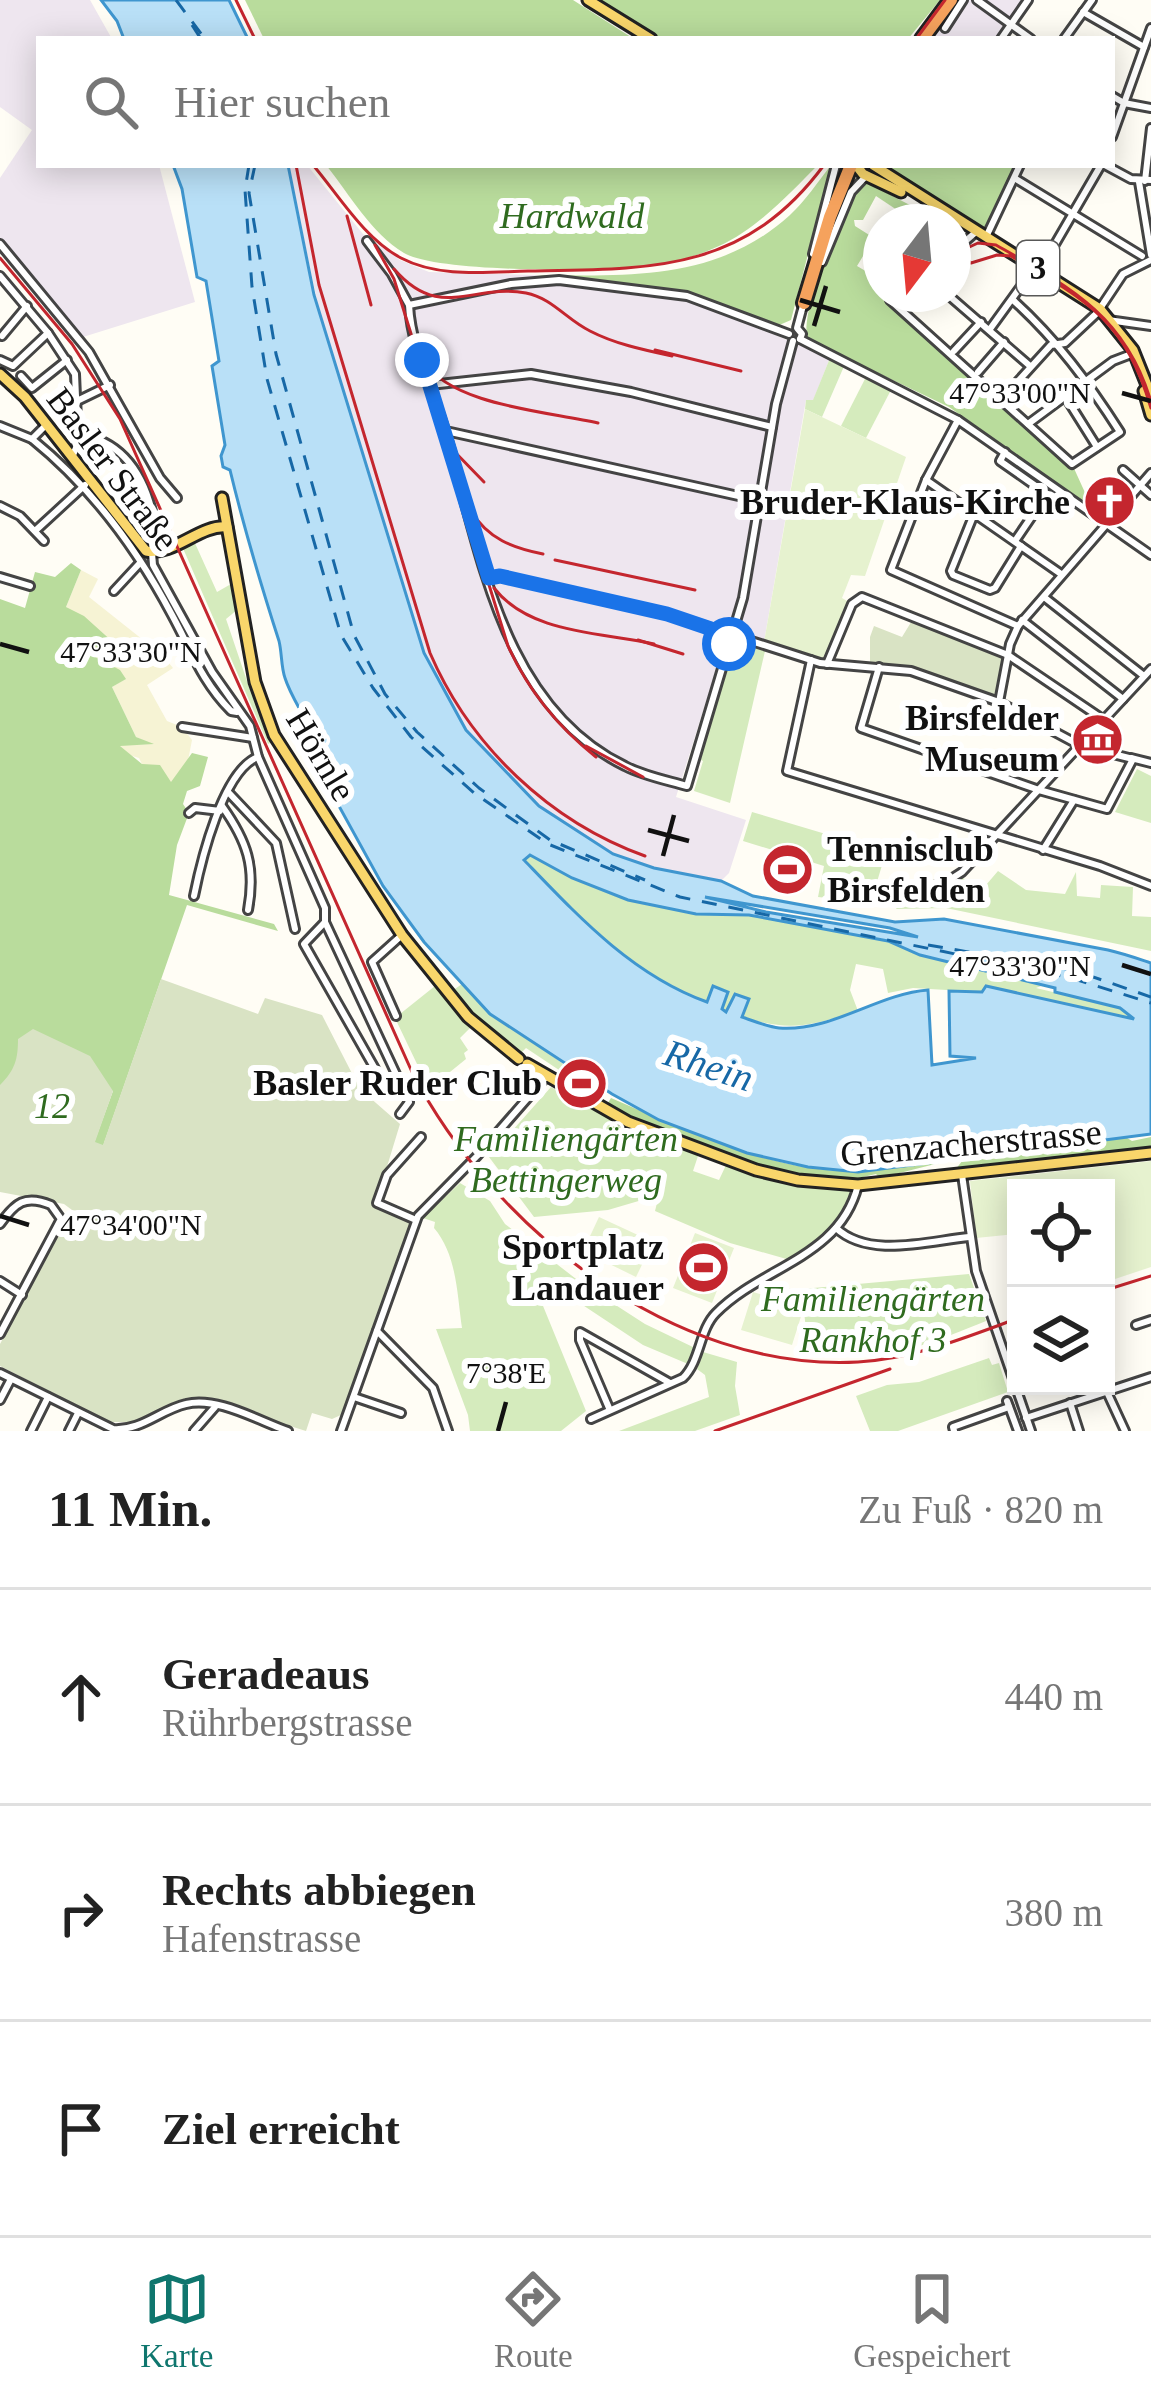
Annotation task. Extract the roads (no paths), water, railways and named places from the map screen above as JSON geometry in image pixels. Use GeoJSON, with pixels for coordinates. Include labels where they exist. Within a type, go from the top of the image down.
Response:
{"type":"FeatureCollection","features":[{"type":"Feature","properties":{"kind":"highway"},"geometry":{"type":"LineString","coordinates":[[927,36],[957,0]]}},
{"type":"Feature","properties":{"kind":"highway"},"geometry":{"type":"LineString","coordinates":[[804,303],[830,217],[854,168]]}},
{"type":"Feature","properties":{"kind":"main road"},"geometry":{"type":"LineString","coordinates":[[585,0],[644,36]]}},
{"type":"Feature","properties":{"kind":"main road","name":"3"},"geometry":{"type":"LineString","coordinates":[[871,170],[925,204]]}},
{"type":"Feature","properties":{"kind":"main road","name":"3"},"geometry":{"type":"LineString","coordinates":[[871,170],[1098,311],[1132,354],[1151,395]]}},
{"type":"Feature","properties":{"kind":"main road","name":"3"},"geometry":{"type":"LineString","coordinates":[[971,231],[980,235]]}},
{"type":"Feature","properties":{"kind":"main road","name":"3"},"geometry":{"type":"LineString","coordinates":[[1132,354],[1151,415]]}},
{"type":"Feature","properties":{"kind":"main road","name":"Basler Straße"},"geometry":{"type":"LineString","coordinates":[[0,374],[25,397],[141,547],[152,553]]}},
{"type":"Feature","properties":{"kind":"main road","name":"Hörnle"},"geometry":{"type":"LineString","coordinates":[[213,528],[223,504],[255,682],[268,723],[402,935],[470,1020],[526,1064]]}},
{"type":"Feature","properties":{"kind":"main road"},"geometry":{"type":"LineString","coordinates":[[152,553],[213,528],[228,530]]}},
{"type":"Feature","properties":{"kind":"main road","name":"Grenzacherstrasse"},"geometry":{"type":"LineString","coordinates":[[526,1064],[628,1122],[756,1170],[798,1180],[858,1185],[1151,1154]]}},
{"type":"Feature","properties":{"kind":"street"},"geometry":{"type":"LineString","coordinates":[[945,28],[957,0]]}},
{"type":"Feature","properties":{"kind":"street"},"geometry":{"type":"LineString","coordinates":[[977,0],[1027,36]]}},
{"type":"Feature","properties":{"kind":"street"},"geometry":{"type":"LineString","coordinates":[[1002,36],[1028,0]]}},
{"type":"Feature","properties":{"kind":"street"},"geometry":{"type":"LineString","coordinates":[[1066,36],[1092,0]]}},
{"type":"Feature","properties":{"kind":"street"},"geometry":{"type":"LineString","coordinates":[[1083,13],[1144,46]]}},
{"type":"Feature","properties":{"kind":"street"},"geometry":{"type":"LineString","coordinates":[[1115,128],[1151,28]]}},
{"type":"Feature","properties":{"kind":"street"},"geometry":{"type":"LineString","coordinates":[[1115,98],[1151,108]]}},
{"type":"Feature","properties":{"kind":"street"},"geometry":{"type":"LineString","coordinates":[[1148,257],[1145,181],[1151,128]]}},
{"type":"Feature","properties":{"kind":"street"},"geometry":{"type":"LineString","coordinates":[[367,241],[409,305],[516,656],[557,715],[616,761],[687,786],[750,566],[772,427],[835,168]]}},
{"type":"Feature","properties":{"kind":"street"},"geometry":{"type":"LineString","coordinates":[[971,241],[980,235],[1019,168]]}},
{"type":"Feature","properties":{"kind":"street"},"geometry":{"type":"LineString","coordinates":[[990,328],[1036,269],[1101,168]]}},
{"type":"Feature","properties":{"kind":"street"},"geometry":{"type":"LineString","coordinates":[[1111,168],[1145,181]]}},
{"type":"Feature","properties":{"kind":"street"},"geometry":{"type":"LineString","coordinates":[[804,303],[851,192],[871,170]]}},
{"type":"Feature","properties":{"kind":"street"},"geometry":{"type":"LineString","coordinates":[[1016,179],[1148,257]]}},
{"type":"Feature","properties":{"kind":"street"},"geometry":{"type":"LineString","coordinates":[[0,244],[73,331],[110,386],[160,478],[177,498]]}},
{"type":"Feature","properties":{"kind":"street"},"geometry":{"type":"LineString","coordinates":[[1001,400],[1051,345],[1059,344],[1098,311],[1123,274],[1148,257]]}},
{"type":"Feature","properties":{"kind":"street"},"geometry":{"type":"LineString","coordinates":[[0,276],[75,374],[78,434],[77,450],[70,458]]}},
{"type":"Feature","properties":{"kind":"street"},"geometry":{"type":"LineString","coordinates":[[409,305],[511,284],[560,280],[687,296],[794,338],[958,421],[1151,554]]}},
{"type":"Feature","properties":{"kind":"street"},"geometry":{"type":"LineString","coordinates":[[0,292],[7,284]]}},
{"type":"Feature","properties":{"kind":"street"},"geometry":{"type":"LineString","coordinates":[[903,312],[1072,464],[1120,432],[1059,344],[1013,300]]}},
{"type":"Feature","properties":{"kind":"street"},"geometry":{"type":"LineString","coordinates":[[2,336],[26,306]]}},
{"type":"Feature","properties":{"kind":"street"},"geometry":{"type":"LineString","coordinates":[[968,312],[1031,368]]}},
{"type":"Feature","properties":{"kind":"street"},"geometry":{"type":"LineString","coordinates":[[1108,320],[1151,326]]}},
{"type":"Feature","properties":{"kind":"street"},"geometry":{"type":"LineString","coordinates":[[954,351],[981,322]]}},
{"type":"Feature","properties":{"kind":"street"},"geometry":{"type":"LineString","coordinates":[[0,360],[13,366],[48,333]]}},
{"type":"Feature","properties":{"kind":"street"},"geometry":{"type":"LineString","coordinates":[[978,372],[1004,342]]}},
{"type":"Feature","properties":{"kind":"street"},"geometry":{"type":"LineString","coordinates":[[1028,424],[1086,380],[1132,354]]}},
{"type":"Feature","properties":{"kind":"street"},"geometry":{"type":"LineString","coordinates":[[21,376],[32,388],[68,359]]}},
{"type":"Feature","properties":{"kind":"street"},"geometry":{"type":"LineString","coordinates":[[430,385],[531,374],[631,392],[772,427]]}},
{"type":"Feature","properties":{"kind":"street"},"geometry":{"type":"LineString","coordinates":[[77,400],[110,386]]}},
{"type":"Feature","properties":{"kind":"street"},"geometry":{"type":"LineString","coordinates":[[1065,396],[1097,447]]}},
{"type":"Feature","properties":{"kind":"street"},"geometry":{"type":"LineString","coordinates":[[958,421],[926,480],[891,570],[1020,623],[1124,699]]}},
{"type":"Feature","properties":{"kind":"street"},"geometry":{"type":"LineString","coordinates":[[32,440],[46,424]]}},
{"type":"Feature","properties":{"kind":"street"},"geometry":{"type":"LineString","coordinates":[[0,426],[32,440],[85,485],[174,619],[202,678],[237,712]]}},
{"type":"Feature","properties":{"kind":"street"},"geometry":{"type":"LineString","coordinates":[[446,430],[761,501]]}},
{"type":"Feature","properties":{"kind":"street"},"geometry":{"type":"LineString","coordinates":[[78,434],[117,447],[134,472],[154,520]]}},
{"type":"Feature","properties":{"kind":"street"},"geometry":{"type":"LineString","coordinates":[[1005,452],[1000,460],[1047,494]]}},
{"type":"Feature","properties":{"kind":"street"},"geometry":{"type":"LineString","coordinates":[[1123,470],[1151,495]]}},
{"type":"Feature","properties":{"kind":"street"},"geometry":{"type":"LineString","coordinates":[[999,702],[1020,623],[1151,473]]}},
{"type":"Feature","properties":{"kind":"street"},"geometry":{"type":"LineString","coordinates":[[926,480],[1061,574]]}},
{"type":"Feature","properties":{"kind":"street"},"geometry":{"type":"LineString","coordinates":[[35,531],[85,485]]}},
{"type":"Feature","properties":{"kind":"street"},"geometry":{"type":"LineString","coordinates":[[974,514],[951,571],[990,590],[1053,486]]}},
{"type":"Feature","properties":{"kind":"street"},"geometry":{"type":"LineString","coordinates":[[0,506],[20,516],[44,541]]}},
{"type":"Feature","properties":{"kind":"street","name":"Basler Straße"},"geometry":{"type":"LineString","coordinates":[[152,553],[153,565],[253,738]]}},
{"type":"Feature","properties":{"kind":"street"},"geometry":{"type":"LineString","coordinates":[[114,590],[139,564]]}},
{"type":"Feature","properties":{"kind":"street"},"geometry":{"type":"LineString","coordinates":[[489,578],[500,576],[667,614],[827,664],[911,671],[999,702],[1081,746],[1151,763]]}},
{"type":"Feature","properties":{"kind":"street"},"geometry":{"type":"LineString","coordinates":[[0,577],[30,586]]}},
{"type":"Feature","properties":{"kind":"street"},"geometry":{"type":"LineString","coordinates":[[1043,596],[1144,676]]}},
{"type":"Feature","properties":{"kind":"street"},"geometry":{"type":"LineString","coordinates":[[827,664],[857,598],[1008,655],[1104,720]]}},
{"type":"Feature","properties":{"kind":"street"},"geometry":{"type":"LineString","coordinates":[[811,660],[788,771],[1100,866],[1151,886]]}},
{"type":"Feature","properties":{"kind":"street"},"geometry":{"type":"LineString","coordinates":[[879,667],[861,728],[1107,809],[1133,759]]}},
{"type":"Feature","properties":{"kind":"street"},"geometry":{"type":"LineString","coordinates":[[901,898],[955,878],[1151,669]]}},
{"type":"Feature","properties":{"kind":"street"},"geometry":{"type":"LineString","coordinates":[[182,727],[253,738],[325,908],[325,922],[409,1102],[400,1114]]}},
{"type":"Feature","properties":{"kind":"street"},"geometry":{"type":"LineString","coordinates":[[194,896],[204,843],[244,763],[258,757]]}},
{"type":"Feature","properties":{"kind":"street"},"geometry":{"type":"LineString","coordinates":[[229,793],[275,841],[295,929]]}},
{"type":"Feature","properties":{"kind":"street"},"geometry":{"type":"LineString","coordinates":[[1043,850],[1074,800]]}},
{"type":"Feature","properties":{"kind":"street"},"geometry":{"type":"LineString","coordinates":[[189,813],[195,808],[221,808]]}},
{"type":"Feature","properties":{"kind":"street"},"geometry":{"type":"LineString","coordinates":[[221,808],[245,840],[251,859],[248,910]]}},
{"type":"Feature","properties":{"kind":"street"},"geometry":{"type":"LineString","coordinates":[[281,856],[299,848]]}},
{"type":"Feature","properties":{"kind":"street"},"geometry":{"type":"LineString","coordinates":[[325,922],[304,944],[378,1074],[388,1081],[395,1077]]}},
{"type":"Feature","properties":{"kind":"street"},"geometry":{"type":"LineString","coordinates":[[396,1016],[372,962],[402,935]]}},
{"type":"Feature","properties":{"kind":"street"},"geometry":{"type":"LineString","coordinates":[[341,1430],[416,1220],[546,1077]]}},
{"type":"Feature","properties":{"kind":"street"},"geometry":{"type":"LineString","coordinates":[[416,1220],[377,1203],[390,1170],[421,1137]]}},
{"type":"Feature","properties":{"kind":"street"},"geometry":{"type":"LineString","coordinates":[[962,1175],[980,1289],[1007,1362]]}},
{"type":"Feature","properties":{"kind":"street"},"geometry":{"type":"LineString","coordinates":[[591,1419],[671,1384],[691,1370],[715,1314],[808,1253],[836,1228],[852,1205],[858,1185]]}},
{"type":"Feature","properties":{"kind":"street"},"geometry":{"type":"LineString","coordinates":[[0,1225],[16,1204],[27,1199],[51,1205],[62,1219],[0,1334]]}},
{"type":"Feature","properties":{"kind":"street"},"geometry":{"type":"LineString","coordinates":[[836,1228],[857,1243],[873,1246],[969,1237]]}},
{"type":"Feature","properties":{"kind":"street"},"geometry":{"type":"LineString","coordinates":[[0,1281],[22,1295]]}},
{"type":"Feature","properties":{"kind":"street"},"geometry":{"type":"LineString","coordinates":[[1136,1325],[1151,1321]]}},
{"type":"Feature","properties":{"kind":"street"},"geometry":{"type":"LineString","coordinates":[[377,1331],[433,1388],[448,1431]]}},
{"type":"Feature","properties":{"kind":"street"},"geometry":{"type":"LineString","coordinates":[[609,1408],[580,1332],[671,1384]]}},
{"type":"Feature","properties":{"kind":"street"},"geometry":{"type":"LineString","coordinates":[[0,1372],[108,1428],[125,1430],[186,1404],[215,1406],[288,1431]]}},
{"type":"Feature","properties":{"kind":"street"},"geometry":{"type":"LineString","coordinates":[[1115,1389],[1151,1377]]}},
{"type":"Feature","properties":{"kind":"street"},"geometry":{"type":"LineString","coordinates":[[0,1400],[11,1378]]}},
{"type":"Feature","properties":{"kind":"street"},"geometry":{"type":"LineString","coordinates":[[1019,1395],[1030,1431]]}},
{"type":"Feature","properties":{"kind":"street"},"geometry":{"type":"LineString","coordinates":[[1026,1418],[1096,1395]]}},
{"type":"Feature","properties":{"kind":"street"},"geometry":{"type":"LineString","coordinates":[[1107,1395],[1125,1431]]}},
{"type":"Feature","properties":{"kind":"street"},"geometry":{"type":"LineString","coordinates":[[32,1431],[48,1397]]}},
{"type":"Feature","properties":{"kind":"street"},"geometry":{"type":"LineString","coordinates":[[354,1397],[401,1413]]}},
{"type":"Feature","properties":{"kind":"street"},"geometry":{"type":"LineString","coordinates":[[1070,1403],[1079,1431]]}},
{"type":"Feature","properties":{"kind":"street"},"geometry":{"type":"LineString","coordinates":[[954,1429],[1008,1404],[1018,1431]]}},
{"type":"Feature","properties":{"kind":"street"},"geometry":{"type":"LineString","coordinates":[[194,1431],[215,1406]]}},
{"type":"Feature","properties":{"kind":"street"},"geometry":{"type":"LineString","coordinates":[[69,1431],[78,1413]]}},
{"type":"Feature","properties":{"kind":"street"},"geometry":{"type":"LineString","coordinates":[[256,1431],[260,1421]]}},
{"type":"Feature","properties":{"kind":"water"},"geometry":{"type":"Polygon","coordinates":[[[101,0],[229,0],[247,36],[123,36],[101,0]]]}},
{"type":"Feature","properties":{"kind":"water","name":"Rhein"},"geometry":{"type":"Polygon","coordinates":[[[174,168],[289,168],[314,295],[424,653],[466,730],[539,806],[613,854],[654,868],[721,881],[753,896],[895,922],[944,919],[1108,950],[1151,963],[1151,1134],[858,1172],[808,1167],[747,1153],[659,1120],[490,1014],[424,942],[383,886],[318,768],[316,744],[284,674],[279,641],[230,470],[223,467],[225,445],[212,366],[219,361],[206,281],[197,277],[174,168]],[[530,855],[524,860],[630,960],[707,1002],[713,986],[728,992],[722,1009],[726,1012],[735,994],[749,999],[742,1017],[770,1026],[817,1024],[928,990],[932,1065],[976,1058],[950,1056],[949,991],[982,992],[986,986],[1134,1019],[1120,1008],[920,955],[888,941],[749,915],[696,914],[628,900],[530,855]],[[705,897],[918,937],[890,928],[705,897]]]}},
{"type":"Feature","properties":{"kind":"tram line"},"geometry":{"type":"LineString","coordinates":[[1151,402],[1140,372],[1127,347],[1110,326],[1092,307],[1048,275],[996,245],[978,243],[965,249],[964,257],[971,263],[1011,256],[1082,300],[1129,353],[1151,408]]}},
{"type":"Feature","properties":{"kind":"railway"},"geometry":{"type":"LineString","coordinates":[[236,0],[254,36]]}},
{"type":"Feature","properties":{"kind":"railway"},"geometry":{"type":"LineString","coordinates":[[918,36],[945,0]]}},
{"type":"Feature","properties":{"kind":"railway"},"geometry":{"type":"LineString","coordinates":[[297,168],[319,285],[430,653],[447,687],[467,719],[517,777],[577,823],[645,856]]}},
{"type":"Feature","properties":{"kind":"railway"},"geometry":{"type":"LineString","coordinates":[[315,168],[388,250],[431,269],[479,273],[614,269],[692,258],[761,227],[821,168]]}},
{"type":"Feature","properties":{"kind":"railway"},"geometry":{"type":"LineString","coordinates":[[347,216],[371,305]]}},
{"type":"Feature","properties":{"kind":"railway"},"geometry":{"type":"LineString","coordinates":[[375,245],[394,279],[508,646],[545,707],[596,757]]}},
{"type":"Feature","properties":{"kind":"railway"},"geometry":{"type":"LineString","coordinates":[[0,258],[72,344],[120,419],[412,1072],[447,1130],[490,1185],[540,1235],[596,1279],[657,1316],[722,1343],[789,1359],[858,1362],[918,1352],[1007,1322]]}},
{"type":"Feature","properties":{"kind":"railway"},"geometry":{"type":"LineString","coordinates":[[394,269],[426,294],[442,297],[526,293],[600,336],[672,356]]}},
{"type":"Feature","properties":{"kind":"railway"},"geometry":{"type":"LineString","coordinates":[[655,350],[741,371]]}},
{"type":"Feature","properties":{"kind":"railway"},"geometry":{"type":"LineString","coordinates":[[423,361],[437,376],[478,397],[598,423]]}},
{"type":"Feature","properties":{"kind":"railway"},"geometry":{"type":"LineString","coordinates":[[451,448],[484,482]]}},
{"type":"Feature","properties":{"kind":"railway"},"geometry":{"type":"LineString","coordinates":[[471,511],[502,541],[543,554]]}},
{"type":"Feature","properties":{"kind":"railway"},"geometry":{"type":"LineString","coordinates":[[555,560],[695,590]]}},
{"type":"Feature","properties":{"kind":"railway"},"geometry":{"type":"LineString","coordinates":[[494,588],[509,603],[546,623],[654,644]]}},
{"type":"Feature","properties":{"kind":"railway"},"geometry":{"type":"LineString","coordinates":[[638,640],[683,654]]}},
{"type":"Feature","properties":{"kind":"railway"},"geometry":{"type":"LineString","coordinates":[[586,746],[643,777]]}},
{"type":"Feature","properties":{"kind":"railway"},"geometry":{"type":"LineString","coordinates":[[1115,1287],[1151,1276]]}},
{"type":"Feature","properties":{"kind":"railway"},"geometry":{"type":"LineString","coordinates":[[715,1431],[890,1369]]}},
{"type":"Feature","properties":{"kind":"place","name":"Bruder-Klaus-Kirche"},"geometry":{"type":"Point","coordinates":[1109,502]}},
{"type":"Feature","properties":{"kind":"place","name":"Birsfelder Museum"},"geometry":{"type":"Point","coordinates":[1098,739]}},
{"type":"Feature","properties":{"kind":"place","name":"Tennisclub Birsfelden"},"geometry":{"type":"Point","coordinates":[788,870]}},
{"type":"Feature","properties":{"kind":"place","name":"Basler Ruder Club"},"geometry":{"type":"Point","coordinates":[581,1083]}},
{"type":"Feature","properties":{"kind":"place","name":"Sportplatz Landauer"},"geometry":{"type":"Point","coordinates":[703,1268]}},
{"type":"Feature","properties":{"kind":"park label","name":"Hardwald"},"geometry":{"type":"Point","coordinates":[572,216]}},
{"type":"Feature","properties":{"kind":"park label","name":"12"},"geometry":{"type":"Point","coordinates":[52,1106]}},
{"type":"Feature","properties":{"kind":"park label","name":"Familiengärten Bettingerweg"},"geometry":{"type":"Point","coordinates":[566,1160]}},
{"type":"Feature","properties":{"kind":"park label","name":"Familiengärten Rankhof 3"},"geometry":{"type":"Point","coordinates":[873,1320]}}]}
